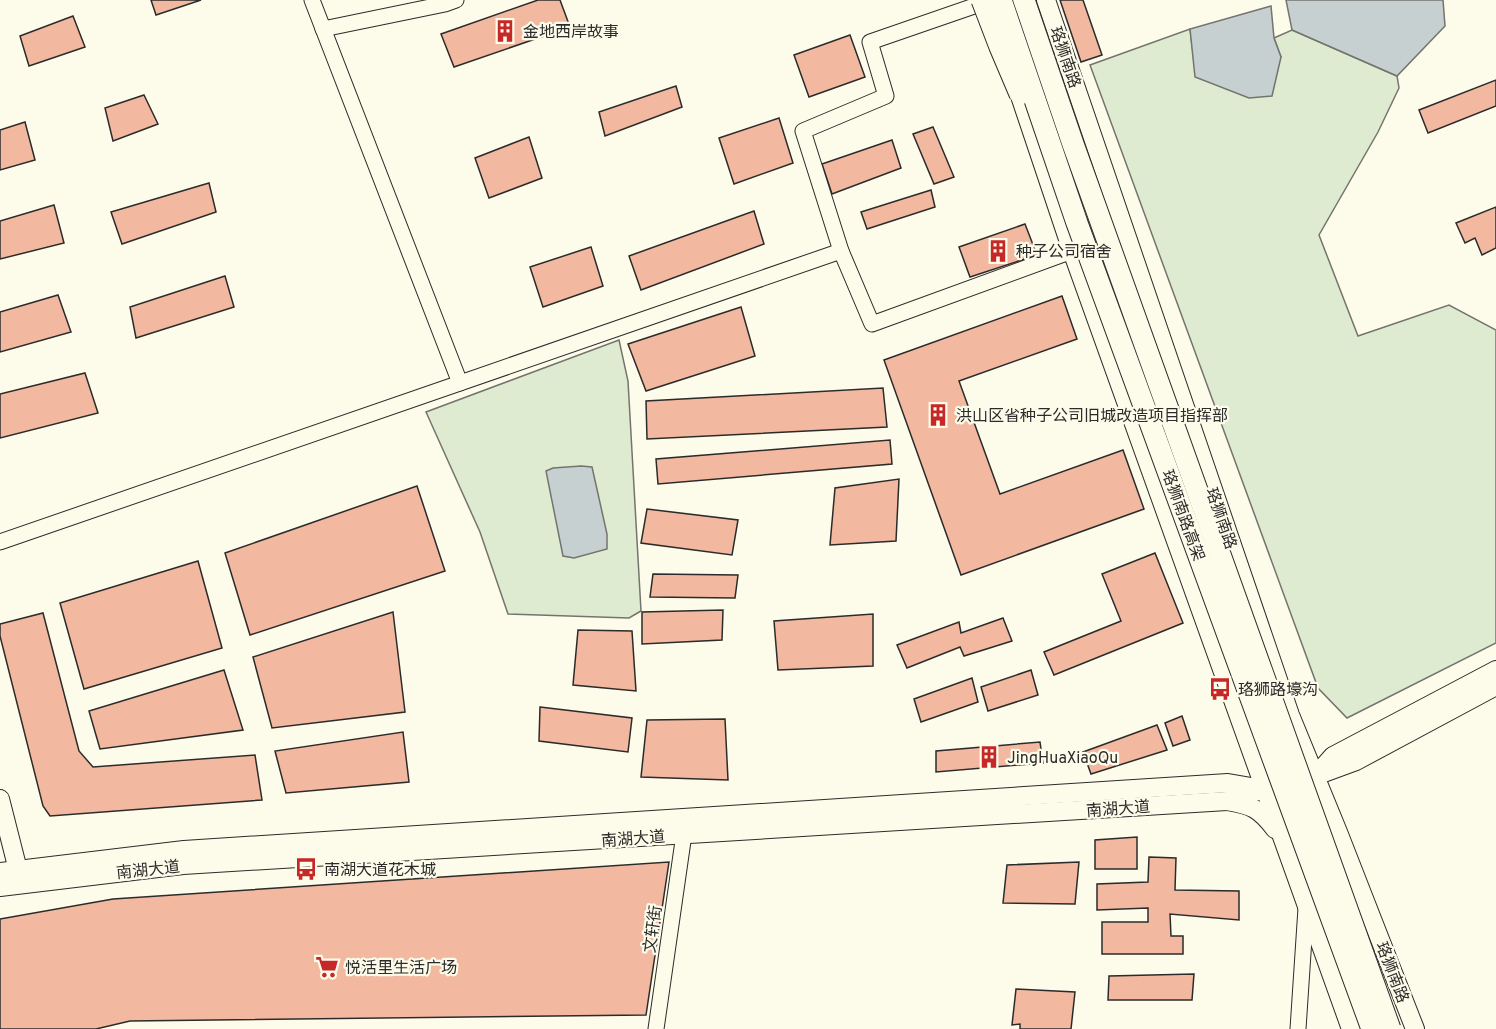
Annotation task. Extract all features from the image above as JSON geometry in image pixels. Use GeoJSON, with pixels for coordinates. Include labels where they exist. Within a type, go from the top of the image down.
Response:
{"type":"FeatureCollection","features":[{"type":"Feature","properties":{"kind":"highway","name":"珞狮南路高架"},"geometry":{"type":"LineString","coordinates":[[1024,0],[1073,144],[1390,1029]]}},
{"type":"Feature","properties":{"kind":"highway","name":"珞狮南路高架"},"geometry":{"type":"LineString","coordinates":[[988,1],[1077,223],[1372,1029]]}},
{"type":"Feature","properties":{"kind":"main road","name":"珞狮南路"},"geometry":{"type":"LineString","coordinates":[[1046,0],[1290,715],[1415,1029]]}},
{"type":"Feature","properties":{"kind":"main road"},"geometry":{"type":"LineString","coordinates":[[988,1],[1072,251],[1351,1029]]}},
{"type":"Feature","properties":{"kind":"main road"},"geometry":{"type":"LineString","coordinates":[[1315,776],[1333,756],[1496,670]]}},
{"type":"Feature","properties":{"kind":"main road","name":"南湖大道"},"geometry":{"type":"LineString","coordinates":[[5,871],[183,865],[684,834],[1264,789],[1315,776],[1356,761],[1496,686]]}},
{"type":"Feature","properties":{"kind":"main road"},"geometry":{"type":"LineString","coordinates":[[1290,715],[1312,745],[1333,756]]}},
{"type":"Feature","properties":{"kind":"main road"},"geometry":{"type":"LineString","coordinates":[[1251,750],[1252,765],[1249,771],[1228,792],[1264,814],[1282,838]]}},
{"type":"Feature","properties":{"kind":"main road","name":"南湖大道"},"geometry":{"type":"LineString","coordinates":[[5,871],[184,850],[1228,792]]}},
{"type":"Feature","properties":{"kind":"main road"},"geometry":{"type":"LineString","coordinates":[[0,799],[5,871]]}},
{"type":"Feature","properties":{"kind":"street"},"geometry":{"type":"LineString","coordinates":[[312,0],[460,383]]}},
{"type":"Feature","properties":{"kind":"street"},"geometry":{"type":"LineString","coordinates":[[323,29],[456,0]]}},
{"type":"Feature","properties":{"kind":"street"},"geometry":{"type":"LineString","coordinates":[[988,1],[870,42],[886,96],[803,131],[841,251],[872,324],[1072,251]]}},
{"type":"Feature","properties":{"kind":"street"},"geometry":{"type":"LineString","coordinates":[[0,542],[841,251]]}},
{"type":"Feature","properties":{"kind":"street","name":"文轩街"},"geometry":{"type":"LineString","coordinates":[[656,1029],[684,834]]}},
{"type":"Feature","properties":{"kind":"street"},"geometry":{"type":"LineString","coordinates":[[1298,1029],[1306,905]]}},
{"type":"Feature","properties":{"kind":"green space"},"geometry":{"type":"Polygon","coordinates":[[[1190,29],[1196,77],[1281,57],[1274,38],[1292,30],[1397,76],[1399,88],[1378,132],[1319,235],[1358,336],[1449,305],[1496,330],[1496,643],[1347,718],[1318,688],[1090,65],[1190,29]]]}},
{"type":"Feature","properties":{"kind":"green space"},"geometry":{"type":"Polygon","coordinates":[[[619,340],[628,381],[641,611],[629,618],[508,614],[480,532],[426,412],[619,340]]]}},
{"type":"Feature","properties":{"kind":"shaded area"},"geometry":{"type":"Polygon","coordinates":[[[1286,0],[1443,0],[1445,26],[1397,76],[1292,30],[1286,0]]]}},
{"type":"Feature","properties":{"kind":"shaded area"},"geometry":{"type":"Polygon","coordinates":[[[1271,6],[1274,38],[1281,57],[1272,96],[1249,98],[1195,77],[1190,29],[1271,6]]]}},
{"type":"Feature","properties":{"kind":"shaded area"},"geometry":{"type":"Polygon","coordinates":[[[592,467],[607,534],[607,549],[574,558],[563,556],[546,471],[553,468],[592,467]]]}},
{"type":"Feature","properties":{"kind":"building"},"geometry":{"type":"Polygon","coordinates":[[[151,0],[201,0],[156,15],[151,0]]]}},
{"type":"Feature","properties":{"kind":"building","name":"金地西岸故事"},"geometry":{"type":"Polygon","coordinates":[[[538,0],[560,0],[570,27],[454,67],[441,34],[538,0]]]}},
{"type":"Feature","properties":{"kind":"building"},"geometry":{"type":"Polygon","coordinates":[[[1060,0],[1083,0],[1102,55],[1081,62],[1060,0]]]}},
{"type":"Feature","properties":{"kind":"building"},"geometry":{"type":"Polygon","coordinates":[[[73,16],[85,47],[29,66],[20,36],[73,16]]]}},
{"type":"Feature","properties":{"kind":"building"},"geometry":{"type":"Polygon","coordinates":[[[850,35],[865,77],[809,97],[794,55],[850,35]]]}},
{"type":"Feature","properties":{"kind":"building"},"geometry":{"type":"Polygon","coordinates":[[[1496,80],[1496,106],[1428,133],[1419,110],[1496,80]]]}},
{"type":"Feature","properties":{"kind":"building"},"geometry":{"type":"Polygon","coordinates":[[[676,86],[682,107],[605,136],[599,112],[676,86]]]}},
{"type":"Feature","properties":{"kind":"building"},"geometry":{"type":"Polygon","coordinates":[[[144,95],[158,124],[113,141],[105,108],[144,95]]]}},
{"type":"Feature","properties":{"kind":"building"},"geometry":{"type":"Polygon","coordinates":[[[779,118],[793,163],[734,184],[719,138],[779,118]]]}},
{"type":"Feature","properties":{"kind":"building"},"geometry":{"type":"Polygon","coordinates":[[[25,122],[35,160],[0,170],[0,130],[25,122]]]}},
{"type":"Feature","properties":{"kind":"building"},"geometry":{"type":"Polygon","coordinates":[[[933,127],[954,177],[934,184],[913,134],[933,127]]]}},
{"type":"Feature","properties":{"kind":"building"},"geometry":{"type":"Polygon","coordinates":[[[529,137],[542,178],[489,198],[475,158],[529,137]]]}},
{"type":"Feature","properties":{"kind":"building"},"geometry":{"type":"Polygon","coordinates":[[[892,140],[901,168],[832,194],[822,164],[892,140]]]}},
{"type":"Feature","properties":{"kind":"building"},"geometry":{"type":"Polygon","coordinates":[[[209,183],[216,212],[122,244],[111,212],[209,183]]]}},
{"type":"Feature","properties":{"kind":"building"},"geometry":{"type":"Polygon","coordinates":[[[931,190],[935,207],[867,229],[861,212],[931,190]]]}},
{"type":"Feature","properties":{"kind":"building"},"geometry":{"type":"Polygon","coordinates":[[[54,205],[64,243],[0,259],[0,221],[54,205]]]}},
{"type":"Feature","properties":{"kind":"building"},"geometry":{"type":"Polygon","coordinates":[[[1496,207],[1496,248],[1482,255],[1475,238],[1465,243],[1456,223],[1496,207]]]}},
{"type":"Feature","properties":{"kind":"building"},"geometry":{"type":"Polygon","coordinates":[[[754,211],[764,244],[641,290],[629,256],[754,211]]]}},
{"type":"Feature","properties":{"kind":"building","name":"种子公司宿舍"},"geometry":{"type":"Polygon","coordinates":[[[1025,224],[1037,255],[970,277],[959,247],[1025,224]]]}},
{"type":"Feature","properties":{"kind":"building"},"geometry":{"type":"Polygon","coordinates":[[[591,247],[603,286],[543,307],[530,267],[591,247]]]}},
{"type":"Feature","properties":{"kind":"building"},"geometry":{"type":"Polygon","coordinates":[[[225,276],[234,307],[136,338],[130,307],[225,276]]]}},
{"type":"Feature","properties":{"kind":"building"},"geometry":{"type":"Polygon","coordinates":[[[58,295],[71,332],[0,352],[0,312],[58,295]]]}},
{"type":"Feature","properties":{"kind":"building","name":"洪山区省种子公司旧城改造项目指挥部"},"geometry":{"type":"Polygon","coordinates":[[[1062,296],[1077,339],[959,381],[1000,494],[1123,450],[1144,509],[961,575],[884,360],[1062,296]]]}},
{"type":"Feature","properties":{"kind":"building"},"geometry":{"type":"Polygon","coordinates":[[[741,307],[755,356],[646,391],[628,344],[741,307]]]}},
{"type":"Feature","properties":{"kind":"building"},"geometry":{"type":"Polygon","coordinates":[[[85,373],[98,413],[0,438],[0,394],[85,373]]]}},
{"type":"Feature","properties":{"kind":"building"},"geometry":{"type":"Polygon","coordinates":[[[883,388],[887,427],[647,439],[646,401],[883,388]]]}},
{"type":"Feature","properties":{"kind":"building"},"geometry":{"type":"Polygon","coordinates":[[[890,440],[892,464],[658,484],[656,459],[890,440]]]}},
{"type":"Feature","properties":{"kind":"building"},"geometry":{"type":"Polygon","coordinates":[[[899,479],[896,541],[830,545],[835,488],[899,479]]]}},
{"type":"Feature","properties":{"kind":"building"},"geometry":{"type":"Polygon","coordinates":[[[417,486],[445,571],[250,635],[225,553],[417,486]]]}},
{"type":"Feature","properties":{"kind":"building"},"geometry":{"type":"Polygon","coordinates":[[[647,509],[738,520],[732,555],[641,543],[647,509]]]}},
{"type":"Feature","properties":{"kind":"building"},"geometry":{"type":"Polygon","coordinates":[[[1155,553],[1183,623],[1054,675],[1044,652],[1121,621],[1102,574],[1155,553]]]}},
{"type":"Feature","properties":{"kind":"building"},"geometry":{"type":"Polygon","coordinates":[[[198,561],[222,648],[84,689],[60,603],[198,561]]]}},
{"type":"Feature","properties":{"kind":"building"},"geometry":{"type":"Polygon","coordinates":[[[653,574],[738,575],[735,598],[650,597],[653,574]]]}},
{"type":"Feature","properties":{"kind":"building"},"geometry":{"type":"Polygon","coordinates":[[[723,610],[722,640],[642,644],[642,612],[723,610]]]}},
{"type":"Feature","properties":{"kind":"building"},"geometry":{"type":"Polygon","coordinates":[[[393,612],[405,712],[272,728],[253,657],[393,612]]]}},
{"type":"Feature","properties":{"kind":"building"},"geometry":{"type":"Polygon","coordinates":[[[43,613],[79,751],[93,767],[255,755],[262,800],[50,816],[43,806],[0,636],[0,624],[43,613]]]}},
{"type":"Feature","properties":{"kind":"building"},"geometry":{"type":"Polygon","coordinates":[[[873,614],[873,666],[778,670],[774,621],[873,614]]]}},
{"type":"Feature","properties":{"kind":"building"},"geometry":{"type":"Polygon","coordinates":[[[1003,618],[1012,641],[964,656],[960,647],[907,668],[897,645],[959,622],[961,633],[1003,618]]]}},
{"type":"Feature","properties":{"kind":"building"},"geometry":{"type":"Polygon","coordinates":[[[578,630],[632,631],[636,691],[573,685],[578,630]]]}},
{"type":"Feature","properties":{"kind":"building"},"geometry":{"type":"Polygon","coordinates":[[[224,670],[243,730],[100,749],[89,711],[224,670]]]}},
{"type":"Feature","properties":{"kind":"building"},"geometry":{"type":"Polygon","coordinates":[[[1031,670],[1038,695],[988,711],[981,687],[1031,670]]]}},
{"type":"Feature","properties":{"kind":"building"},"geometry":{"type":"Polygon","coordinates":[[[972,678],[978,702],[921,722],[914,699],[972,678]]]}},
{"type":"Feature","properties":{"kind":"building"},"geometry":{"type":"Polygon","coordinates":[[[540,707],[632,718],[628,752],[539,741],[540,707]]]}},
{"type":"Feature","properties":{"kind":"building"},"geometry":{"type":"Polygon","coordinates":[[[1182,716],[1190,740],[1173,746],[1165,723],[1182,716]]]}},
{"type":"Feature","properties":{"kind":"building"},"geometry":{"type":"Polygon","coordinates":[[[725,719],[728,780],[641,777],[647,720],[725,719]]]}},
{"type":"Feature","properties":{"kind":"building"},"geometry":{"type":"Polygon","coordinates":[[[1157,725],[1167,750],[1091,774],[1083,752],[1157,725]]]}},
{"type":"Feature","properties":{"kind":"building"},"geometry":{"type":"Polygon","coordinates":[[[403,732],[409,782],[286,793],[275,751],[403,732]]]}},
{"type":"Feature","properties":{"kind":"building","name":"JingHuaXiaoQu"},"geometry":{"type":"Polygon","coordinates":[[[1040,742],[1043,763],[936,772],[936,751],[1040,742]]]}},
{"type":"Feature","properties":{"kind":"building"},"geometry":{"type":"Polygon","coordinates":[[[1137,837],[1137,869],[1095,869],[1095,840],[1137,837]]]}},
{"type":"Feature","properties":{"kind":"building"},"geometry":{"type":"Polygon","coordinates":[[[1149,857],[1176,858],[1175,890],[1239,891],[1239,920],[1170,914],[1171,936],[1183,936],[1183,954],[1102,954],[1102,922],[1148,922],[1148,908],[1097,910],[1097,884],[1148,882],[1149,857]]]}},
{"type":"Feature","properties":{"kind":"building","name":"悦活里生活广场"},"geometry":{"type":"Polygon","coordinates":[[[669,862],[646,1015],[130,1021],[96,1029],[0,1029],[0,919],[113,899],[669,862]]]}},
{"type":"Feature","properties":{"kind":"building"},"geometry":{"type":"Polygon","coordinates":[[[1079,862],[1075,904],[1003,903],[1007,865],[1079,862]]]}},
{"type":"Feature","properties":{"kind":"building"},"geometry":{"type":"Polygon","coordinates":[[[1194,974],[1192,1000],[1108,1000],[1109,976],[1194,974]]]}},
{"type":"Feature","properties":{"kind":"building"},"geometry":{"type":"Polygon","coordinates":[[[1016,989],[1075,992],[1071,1029],[1020,1029],[1020,1024],[1012,1025],[1016,989]]]}},
{"type":"Feature","properties":{"kind":"place","name":"金地西岸故事"},"geometry":{"type":"Point","coordinates":[505,31]}},
{"type":"Feature","properties":{"kind":"place","name":"种子公司宿舍"},"geometry":{"type":"Point","coordinates":[998,251]}},
{"type":"Feature","properties":{"kind":"place","name":"洪山区省种子公司旧城改造项目指挥部"},"geometry":{"type":"Point","coordinates":[938,415]}},
{"type":"Feature","properties":{"kind":"place","name":"珞狮路壕沟"},"geometry":{"type":"Point","coordinates":[1220,689]}},
{"type":"Feature","properties":{"kind":"place","name":"JingHuaXiaoQu"},"geometry":{"type":"Point","coordinates":[989,757]}},
{"type":"Feature","properties":{"kind":"place","name":"南湖大道花木城"},"geometry":{"type":"Point","coordinates":[306,869]}},
{"type":"Feature","properties":{"kind":"place","name":"悦活里生活广场"},"geometry":{"type":"Point","coordinates":[327,967]}}]}
